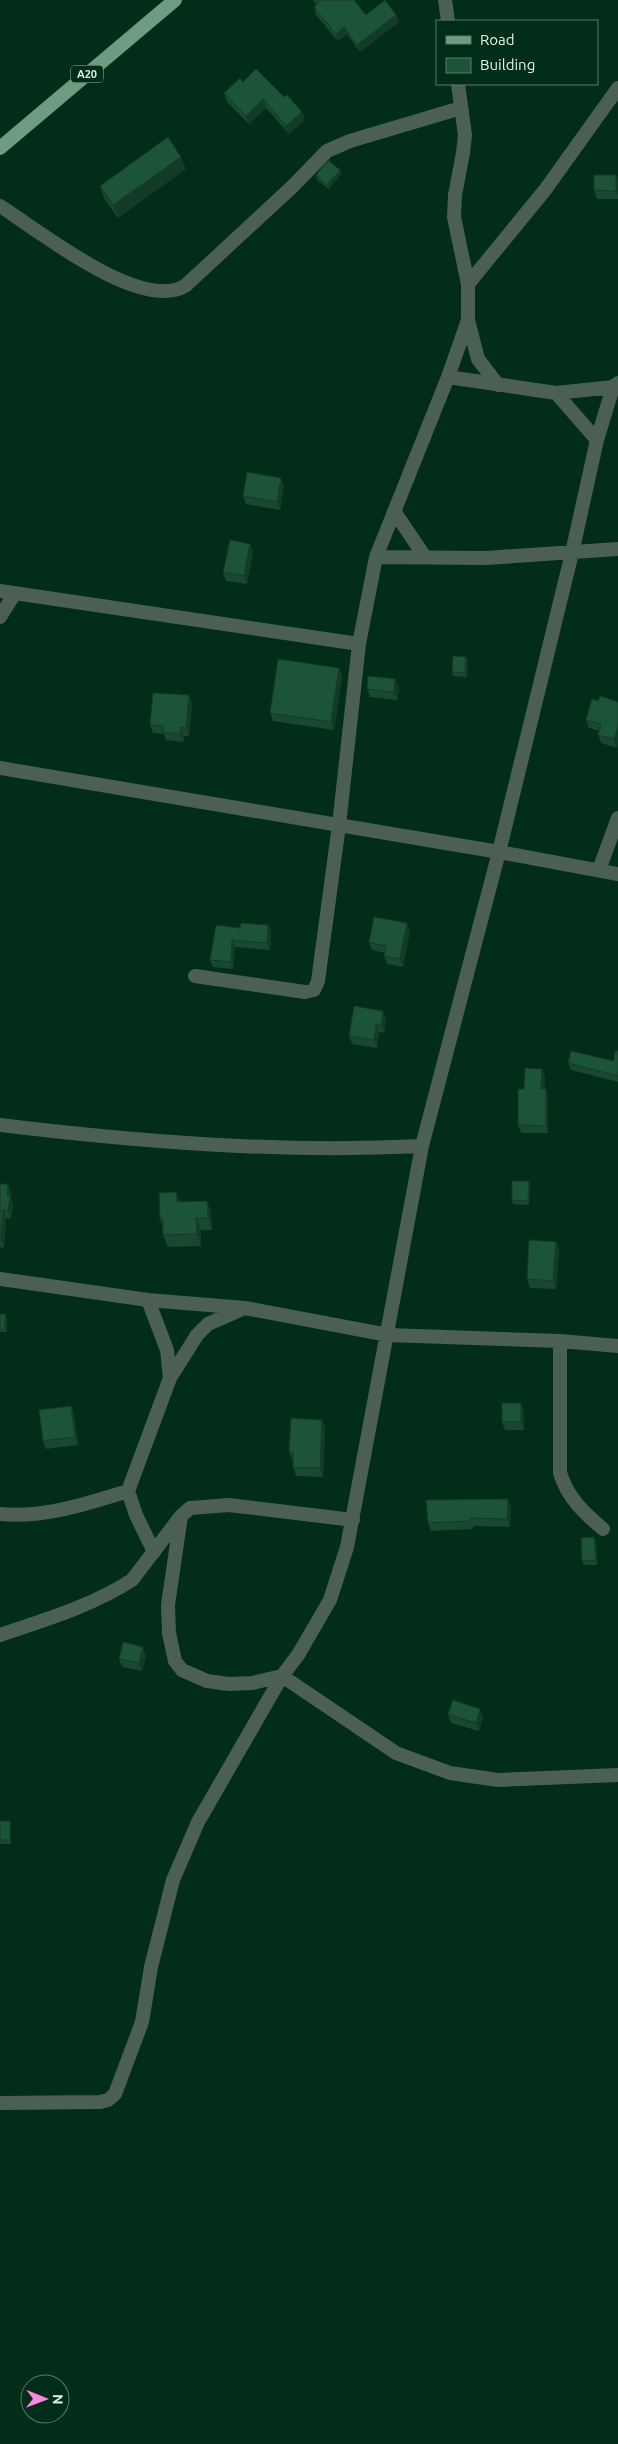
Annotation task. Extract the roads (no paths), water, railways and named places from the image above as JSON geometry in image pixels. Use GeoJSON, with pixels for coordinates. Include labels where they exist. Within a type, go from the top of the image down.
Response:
{"type":"FeatureCollection","features":[{"type":"Feature","properties":{"kind":"main road","name":"A20"},"geometry":{"type":"LineString","coordinates":[[0,148],[175,0]]}},
{"type":"Feature","properties":{"kind":"street"},"geometry":{"type":"LineString","coordinates":[[445,0],[448,20]]}},
{"type":"Feature","properties":{"kind":"street"},"geometry":{"type":"LineString","coordinates":[[458,85],[465,135],[455,195],[454,217],[468,284],[468,320],[478,359],[498,385]]}},
{"type":"Feature","properties":{"kind":"street"},"geometry":{"type":"LineString","coordinates":[[468,284],[545,190],[618,88]]}},
{"type":"Feature","properties":{"kind":"street"},"geometry":{"type":"LineString","coordinates":[[0,206],[107,276],[161,293],[175,292],[185,286],[292,187],[327,151],[350,140],[461,108]]}},
{"type":"Feature","properties":{"kind":"street"},"geometry":{"type":"LineString","coordinates":[[194,976],[296,991],[314,990],[318,980],[339,825],[358,644],[376,557],[448,377],[468,320]]}},
{"type":"Feature","properties":{"kind":"street"},"geometry":{"type":"LineString","coordinates":[[0,2103],[100,2102],[108,2100],[115,2094],[142,2022],[151,1967],[173,1880],[198,1822],[282,1676],[298,1655],[330,1600],[354,1520],[422,1146],[498,852],[572,553],[597,440],[616,385],[556,393],[448,377]]}},
{"type":"Feature","properties":{"kind":"street"},"geometry":{"type":"LineString","coordinates":[[556,393],[597,440]]}},
{"type":"Feature","properties":{"kind":"street"},"geometry":{"type":"LineString","coordinates":[[394,511],[425,558]]}},
{"type":"Feature","properties":{"kind":"street"},"geometry":{"type":"LineString","coordinates":[[376,557],[486,558],[618,549]]}},
{"type":"Feature","properties":{"kind":"street"},"geometry":{"type":"LineString","coordinates":[[0,591],[358,644]]}},
{"type":"Feature","properties":{"kind":"street"},"geometry":{"type":"LineString","coordinates":[[0,617],[15,593]]}},
{"type":"Feature","properties":{"kind":"street"},"geometry":{"type":"LineString","coordinates":[[0,768],[618,874]]}},
{"type":"Feature","properties":{"kind":"street"},"geometry":{"type":"LineString","coordinates":[[599,870],[618,818]]}},
{"type":"Feature","properties":{"kind":"street"},"geometry":{"type":"LineString","coordinates":[[0,1125],[256,1148],[358,1149],[422,1146]]}},
{"type":"Feature","properties":{"kind":"street"},"geometry":{"type":"LineString","coordinates":[[0,1279],[148,1300],[245,1308],[388,1334],[560,1341],[618,1346]]}},
{"type":"Feature","properties":{"kind":"street"},"geometry":{"type":"LineString","coordinates":[[148,1300],[167,1350],[170,1378]]}},
{"type":"Feature","properties":{"kind":"street"},"geometry":{"type":"LineString","coordinates":[[154,1552],[136,1515],[128,1492],[170,1378],[197,1335],[208,1324],[245,1308]]}},
{"type":"Feature","properties":{"kind":"street"},"geometry":{"type":"LineString","coordinates":[[560,1341],[560,1474],[566,1491],[582,1512],[603,1529]]}},
{"type":"Feature","properties":{"kind":"street"},"geometry":{"type":"LineString","coordinates":[[0,1514],[18,1516],[41,1514],[128,1492]]}},
{"type":"Feature","properties":{"kind":"street"},"geometry":{"type":"LineString","coordinates":[[0,1635],[55,1617],[121,1587],[132,1580],[180,1516],[190,1508],[230,1505],[354,1520]]}},
{"type":"Feature","properties":{"kind":"street"},"geometry":{"type":"LineString","coordinates":[[180,1516],[168,1606],[169,1633],[175,1662],[182,1670],[207,1681],[229,1684],[252,1683],[282,1676],[396,1753],[450,1773],[498,1780],[618,1775]]}}]}
